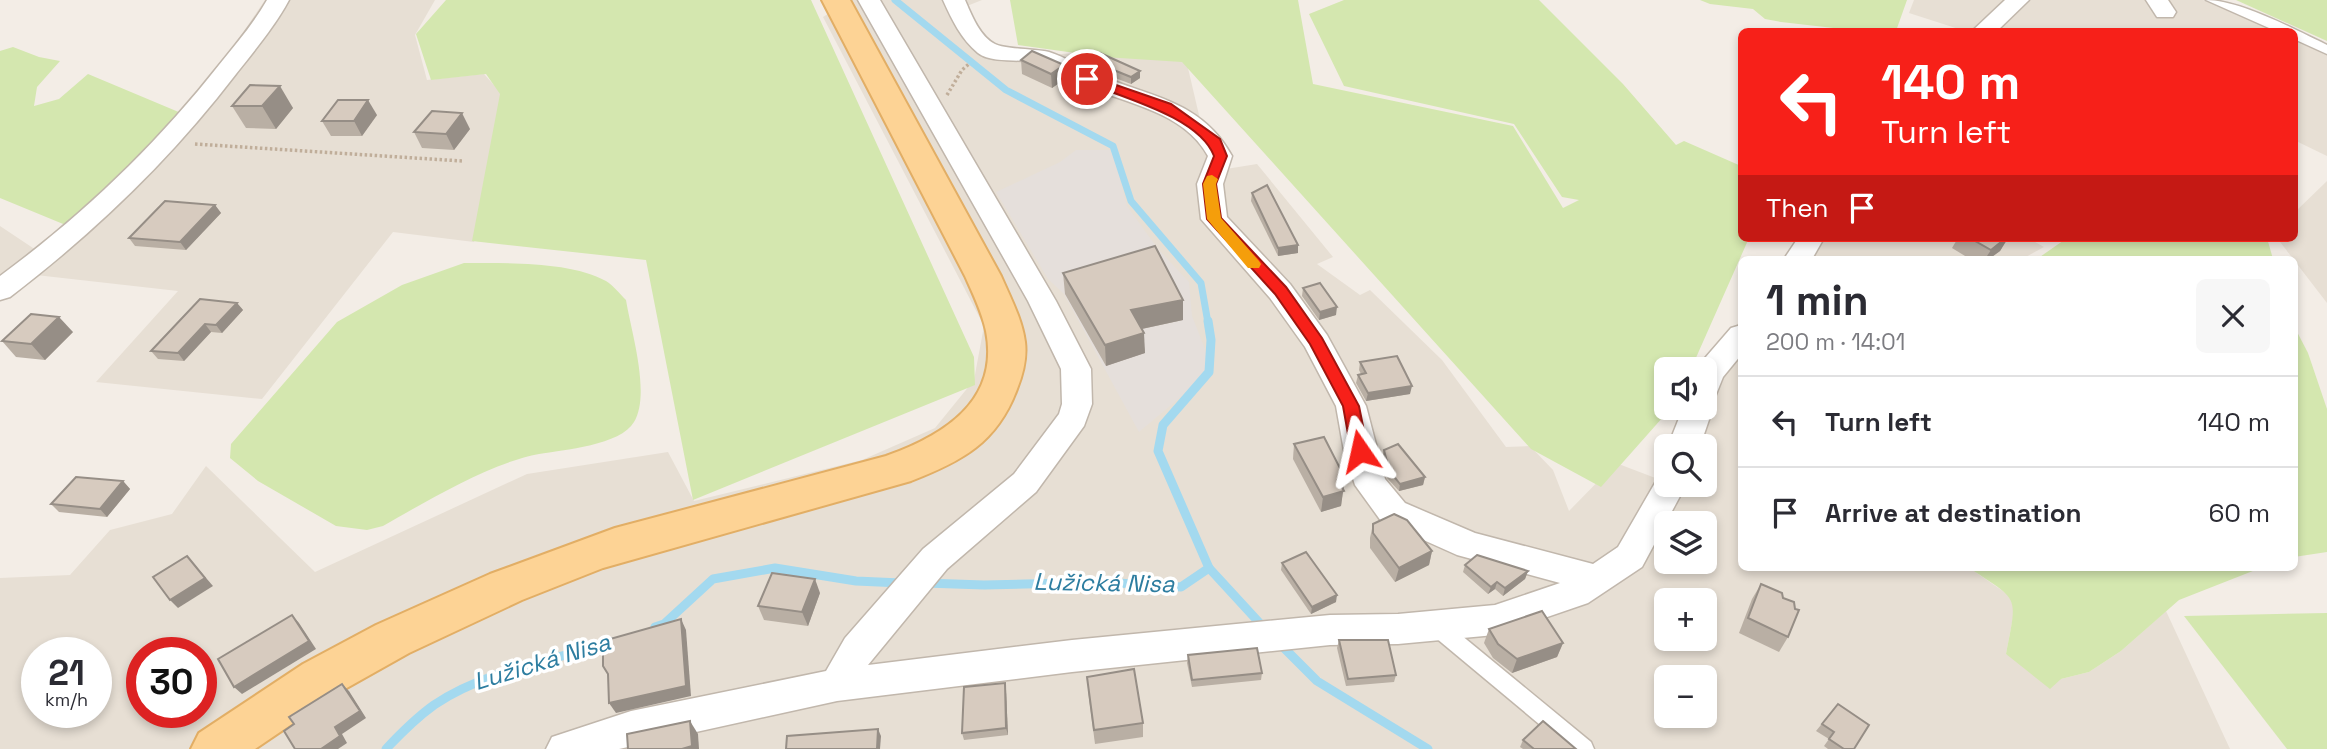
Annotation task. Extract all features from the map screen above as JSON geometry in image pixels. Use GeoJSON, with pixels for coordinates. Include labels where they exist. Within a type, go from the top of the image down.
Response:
{"type":"FeatureCollection","features":[{"type":"Feature","properties":{"kind":"main road"},"geometry":{"type":"LineString","coordinates":[[216,749],[261,714],[283,701],[373,649],[454,609],[613,546],[884,473],[961,439],[980,422],[996,398],[1003,369],[1007,343],[998,311],[984,276],[836,0]]}},
{"type":"Feature","properties":{"kind":"street"},"geometry":{"type":"LineString","coordinates":[[0,290],[46,257],[170,142],[204,102],[278,0]]}},
{"type":"Feature","properties":{"kind":"street"},"geometry":{"type":"LineString","coordinates":[[838,685],[858,649],[934,559],[1025,483],[1073,418],[1077,404],[1076,369],[1042,301],[869,0]]}},
{"type":"Feature","properties":{"kind":"street"},"geometry":{"type":"LineString","coordinates":[[927,0],[954,3],[965,25],[988,50],[1037,56],[1059,63],[1087,79],[1129,96],[1167,107],[1215,142],[1220,156],[1210,184],[1214,219],[1280,291],[1317,342],[1351,406],[1360,451],[1371,485],[1393,512],[1469,545],[1597,579]]}},
{"type":"Feature","properties":{"kind":"street"},"geometry":{"type":"LineString","coordinates":[[1986,28],[2018,0]]}},
{"type":"Feature","properties":{"kind":"street"},"geometry":{"type":"LineString","coordinates":[[1717,364],[1738,339]]}},
{"type":"Feature","properties":{"kind":"street"},"geometry":{"type":"LineString","coordinates":[[565,749],[631,728],[838,685],[1072,656],[1289,634],[1495,620],[1576,593],[1630,557],[1663,497]]}},
{"type":"Feature","properties":{"kind":"lane"},"geometry":{"type":"LineString","coordinates":[[2212,0],[2279,28]]}},
{"type":"Feature","properties":{"kind":"lane"},"geometry":{"type":"LineString","coordinates":[[2298,36],[2327,50]]}},
{"type":"Feature","properties":{"kind":"lane"},"geometry":{"type":"LineString","coordinates":[[1435,625],[1584,749]]}},
{"type":"Feature","properties":{"kind":"path"},"geometry":{"type":"LineString","coordinates":[[937,122],[946,96],[962,70],[988,50]]}},
{"type":"Feature","properties":{"kind":"path"},"geometry":{"type":"LineString","coordinates":[[170,142],[462,161]]}},
{"type":"Feature","properties":{"kind":"shaded area"},"geometry":{"type":"Polygon","coordinates":[[[265,0],[435,0],[415,35],[427,80],[484,74],[501,93],[474,242],[393,232],[262,399],[96,382],[178,291],[27,274],[0,295],[0,226],[42,254],[156,145],[221,65],[265,0]]]}},
{"type":"Feature","properties":{"kind":"shaded area"},"geometry":{"type":"Polygon","coordinates":[[[850,0],[982,0],[962,8],[991,44],[1042,55],[1195,47],[1188,68],[1202,128],[1226,169],[1257,164],[1333,257],[1317,264],[1360,295],[1370,290],[1442,360],[1506,447],[1530,446],[1553,470],[1569,511],[1616,463],[1654,477],[1654,497],[1717,497],[1717,434],[1675,434],[1681,420],[1717,420],[1717,357],[1707,357],[1738,323],[1738,571],[1974,571],[2010,596],[2015,607],[2006,654],[2061,679],[2089,672],[2121,651],[2166,611],[2230,749],[0,749],[0,578],[70,575],[110,530],[172,514],[206,466],[315,572],[527,474],[668,452],[694,501],[862,460],[935,428],[974,380],[984,326],[823,17],[850,0]]]}},
{"type":"Feature","properties":{"kind":"shaded area"},"geometry":{"type":"Polygon","coordinates":[[[1914,0],[2203,0],[2276,28],[1956,28],[1909,13],[1914,0]]]}},
{"type":"Feature","properties":{"kind":"shaded area"},"geometry":{"type":"Polygon","coordinates":[[[2298,38],[2327,53],[2327,156],[2298,142],[2298,38]]]}},
{"type":"Feature","properties":{"kind":"shaded area"},"geometry":{"type":"Polygon","coordinates":[[[1076,150],[1113,150],[1127,206],[1158,249],[1189,282],[1192,316],[1205,349],[1209,373],[1139,432],[1064,294],[1048,279],[996,192],[1060,162],[1076,150]]]}},
{"type":"Feature","properties":{"kind":"shaded area"},"geometry":{"type":"Polygon","coordinates":[[[2327,181],[2327,303],[2298,265],[2298,256],[2291,256],[2280,242],[2298,242],[2298,209],[2327,181]]]}},
{"type":"Feature","properties":{"kind":"shaded area"},"geometry":{"type":"Polygon","coordinates":[[[1795,242],[2035,242],[2044,247],[2028,256],[1788,256],[1795,242]]]}},
{"type":"Feature","properties":{"kind":"green space"},"geometry":{"type":"Polygon","coordinates":[[[446,0],[811,0],[974,357],[975,385],[693,500],[646,260],[472,241],[500,94],[486,74],[431,80],[416,34],[446,0]]]}},
{"type":"Feature","properties":{"kind":"green space"},"geometry":{"type":"Polygon","coordinates":[[[1010,0],[1298,0],[1313,84],[1513,126],[1563,208],[1579,200],[1562,197],[1514,124],[1344,86],[1309,14],[1344,0],[1539,0],[1623,84],[1676,145],[1684,141],[1738,165],[1738,242],[1747,242],[1741,256],[1738,256],[1738,263],[1696,357],[1654,357],[1654,420],[1660,420],[1601,487],[1531,449],[1182,62],[1104,57],[1018,45],[1010,0]]]}},
{"type":"Feature","properties":{"kind":"green space"},"geometry":{"type":"Polygon","coordinates":[[[1700,0],[1907,0],[1897,28],[1834,28],[1781,22],[1765,19],[1753,9],[1710,4],[1700,0]]]}},
{"type":"Feature","properties":{"kind":"green space"},"geometry":{"type":"Polygon","coordinates":[[[2236,0],[2327,0],[2327,41],[2236,0]]]}},
{"type":"Feature","properties":{"kind":"green space"},"geometry":{"type":"Polygon","coordinates":[[[13,47],[39,57],[60,61],[37,87],[34,106],[59,99],[88,74],[181,113],[68,226],[0,198],[0,51],[13,47]]]}},
{"type":"Feature","properties":{"kind":"green space"},"geometry":{"type":"Polygon","coordinates":[[[2061,242],[2268,242],[2272,256],[2041,256],[2061,242]]]}},
{"type":"Feature","properties":{"kind":"green space"},"geometry":{"type":"Polygon","coordinates":[[[464,263],[537,264],[575,270],[606,281],[617,290],[626,300],[640,379],[639,410],[627,430],[591,445],[539,454],[500,466],[459,484],[383,526],[367,530],[336,526],[258,481],[230,458],[231,444],[337,322],[402,285],[464,263]]]}},
{"type":"Feature","properties":{"kind":"green space"},"geometry":{"type":"Polygon","coordinates":[[[2298,334],[2308,353],[2327,409],[2327,552],[2298,556],[2298,334]]]}},
{"type":"Feature","properties":{"kind":"green space"},"geometry":{"type":"Polygon","coordinates":[[[1974,571],[2253,571],[2179,600],[2121,651],[2089,672],[2061,679],[2050,689],[2006,654],[2013,608],[2011,600],[1974,571]]]}},
{"type":"Feature","properties":{"kind":"green space"},"geometry":{"type":"Polygon","coordinates":[[[2327,613],[2327,749],[2287,749],[2184,616],[2327,613]]]}},
{"type":"Feature","properties":{"kind":"building"},"geometry":{"type":"Polygon","coordinates":[[[1032,51],[1064,65],[1051,74],[1021,60],[1032,51]]]}},
{"type":"Feature","properties":{"kind":"building"},"geometry":{"type":"Polygon","coordinates":[[[1100,53],[1140,71],[1131,77],[1089,60],[1100,53]]]}},
{"type":"Feature","properties":{"kind":"building"},"geometry":{"type":"Polygon","coordinates":[[[250,85],[280,86],[262,106],[232,106],[250,85]]]}},
{"type":"Feature","properties":{"kind":"building"},"geometry":{"type":"Polygon","coordinates":[[[338,100],[368,100],[354,121],[322,121],[338,100]]]}},
{"type":"Feature","properties":{"kind":"building"},"geometry":{"type":"Polygon","coordinates":[[[432,111],[462,113],[446,134],[414,132],[432,111]]]}},
{"type":"Feature","properties":{"kind":"building"},"geometry":{"type":"Polygon","coordinates":[[[1267,185],[1298,245],[1278,248],[1252,193],[1267,185]]]}},
{"type":"Feature","properties":{"kind":"building"},"geometry":{"type":"Polygon","coordinates":[[[165,201],[215,205],[180,242],[129,238],[165,201]]]}},
{"type":"Feature","properties":{"kind":"building"},"geometry":{"type":"Polygon","coordinates":[[[1977,242],[2001,242],[1991,250],[1977,242]]]}},
{"type":"Feature","properties":{"kind":"building"},"geometry":{"type":"Polygon","coordinates":[[[1155,246],[1183,300],[1131,310],[1144,333],[1105,345],[1063,273],[1155,246]]]}},
{"type":"Feature","properties":{"kind":"building"},"geometry":{"type":"Polygon","coordinates":[[[1320,283],[1337,307],[1320,312],[1303,288],[1320,283]]]}},
{"type":"Feature","properties":{"kind":"building"},"geometry":{"type":"Polygon","coordinates":[[[200,299],[237,303],[216,325],[205,324],[178,353],[151,351],[200,299]]]}},
{"type":"Feature","properties":{"kind":"building"},"geometry":{"type":"Polygon","coordinates":[[[31,314],[59,317],[31,344],[2,341],[31,314]]]}},
{"type":"Feature","properties":{"kind":"building"},"geometry":{"type":"Polygon","coordinates":[[[1397,356],[1412,386],[1368,393],[1358,375],[1366,373],[1360,362],[1397,356]]]}},
{"type":"Feature","properties":{"kind":"building"},"geometry":{"type":"Polygon","coordinates":[[[1324,437],[1345,478],[1338,480],[1344,491],[1323,497],[1294,444],[1324,437]]]}},
{"type":"Feature","properties":{"kind":"building"},"geometry":{"type":"Polygon","coordinates":[[[1398,444],[1425,477],[1400,484],[1389,470],[1384,450],[1398,444]]]}},
{"type":"Feature","properties":{"kind":"building"},"geometry":{"type":"Polygon","coordinates":[[[76,477],[123,481],[100,509],[51,504],[76,477]]]}},
{"type":"Feature","properties":{"kind":"building"},"geometry":{"type":"Polygon","coordinates":[[[1394,514],[1407,520],[1432,551],[1399,568],[1373,533],[1373,524],[1394,514]]]}},
{"type":"Feature","properties":{"kind":"building"},"geometry":{"type":"Polygon","coordinates":[[[1306,552],[1337,595],[1312,607],[1282,563],[1306,552]]]}},
{"type":"Feature","properties":{"kind":"building"},"geometry":{"type":"Polygon","coordinates":[[[1477,555],[1528,571],[1505,588],[1497,582],[1491,587],[1465,565],[1477,555]]]}},
{"type":"Feature","properties":{"kind":"building"},"geometry":{"type":"Polygon","coordinates":[[[187,556],[205,578],[170,600],[153,577],[187,556]]]}},
{"type":"Feature","properties":{"kind":"building"},"geometry":{"type":"Polygon","coordinates":[[[772,573],[815,579],[802,612],[758,606],[772,573]]]}},
{"type":"Feature","properties":{"kind":"building"},"geometry":{"type":"Polygon","coordinates":[[[1761,584],[1782,593],[1783,598],[1794,602],[1795,609],[1799,610],[1788,637],[1748,618],[1761,584]]]}},
{"type":"Feature","properties":{"kind":"building"},"geometry":{"type":"Polygon","coordinates":[[[1542,611],[1563,643],[1517,659],[1498,644],[1489,629],[1542,611]]]}},
{"type":"Feature","properties":{"kind":"building"},"geometry":{"type":"Polygon","coordinates":[[[292,615],[309,641],[234,687],[218,659],[292,615]]]}},
{"type":"Feature","properties":{"kind":"building"},"geometry":{"type":"Polygon","coordinates":[[[681,619],[686,686],[609,703],[608,674],[603,666],[603,641],[681,619]]]}},
{"type":"Feature","properties":{"kind":"building"},"geometry":{"type":"Polygon","coordinates":[[[1339,640],[1388,640],[1396,675],[1348,679],[1339,640]]]}},
{"type":"Feature","properties":{"kind":"building"},"geometry":{"type":"Polygon","coordinates":[[[1257,648],[1262,673],[1192,680],[1188,655],[1257,648]]]}},
{"type":"Feature","properties":{"kind":"building"},"geometry":{"type":"Polygon","coordinates":[[[1134,669],[1143,723],[1094,730],[1087,677],[1134,669]]]}},
{"type":"Feature","properties":{"kind":"building"},"geometry":{"type":"Polygon","coordinates":[[[1005,683],[1006,728],[962,733],[964,687],[1005,683]]]}},
{"type":"Feature","properties":{"kind":"building"},"geometry":{"type":"Polygon","coordinates":[[[342,684],[360,711],[335,727],[340,736],[321,749],[295,749],[284,731],[294,724],[289,717],[342,684]]]}},
{"type":"Feature","properties":{"kind":"building"},"geometry":{"type":"Polygon","coordinates":[[[1838,704],[1869,725],[1854,749],[1844,749],[1829,739],[1834,732],[1822,724],[1838,704]]]}},
{"type":"Feature","properties":{"kind":"building"},"geometry":{"type":"Polygon","coordinates":[[[690,721],[692,746],[682,749],[628,749],[627,734],[690,721]]]}},
{"type":"Feature","properties":{"kind":"building"},"geometry":{"type":"Polygon","coordinates":[[[1543,721],[1576,749],[1534,749],[1523,740],[1543,721]]]}},
{"type":"Feature","properties":{"kind":"building"},"geometry":{"type":"Polygon","coordinates":[[[878,729],[877,749],[786,749],[787,736],[878,729]]]}},
{"type":"Feature","properties":{"kind":"waterway","name":"Lužická Nisa"},"geometry":{"type":"LineString","coordinates":[[895,0],[1006,90],[1113,146],[1131,201],[1201,283],[1208,323]]}},
{"type":"Feature","properties":{"kind":"waterway","name":"Lužická Nisa"},"geometry":{"type":"LineString","coordinates":[[1208,321],[1211,340],[1209,372],[1163,425],[1158,451],[1209,568]]}},
{"type":"Feature","properties":{"kind":"waterway","name":"Lužická Nisa"},"geometry":{"type":"LineString","coordinates":[[655,627],[664,624],[713,579],[775,568],[856,581],[901,583]]}},
{"type":"Feature","properties":{"kind":"waterway","name":"Lužická Nisa"},"geometry":{"type":"LineString","coordinates":[[925,583],[984,585],[1102,582],[1181,587],[1209,568]]}},
{"type":"Feature","properties":{"kind":"waterway"},"geometry":{"type":"LineString","coordinates":[[1209,568],[1266,630]]}},
{"type":"Feature","properties":{"kind":"waterway","name":"Lužická Nisa"},"geometry":{"type":"LineString","coordinates":[[386,749],[421,715],[454,693],[498,674],[613,642]]}},
{"type":"Feature","properties":{"kind":"waterway"},"geometry":{"type":"LineString","coordinates":[[1280,644],[1317,681],[1428,749]]}},
{"type":"Feature","properties":{"kind":"slow traffic"},"geometry":{"type":"LineString","coordinates":[[1212,179],[1210,184],[1214,219],[1254,264]]}},
{"type":"Feature","properties":{"kind":"route"},"geometry":{"type":"LineString","coordinates":[[1087,79],[1129,96],[1167,107],[1215,142],[1220,156],[1210,184],[1214,219],[1243,254],[1280,291],[1317,342],[1351,406],[1360,451]]}}]}
